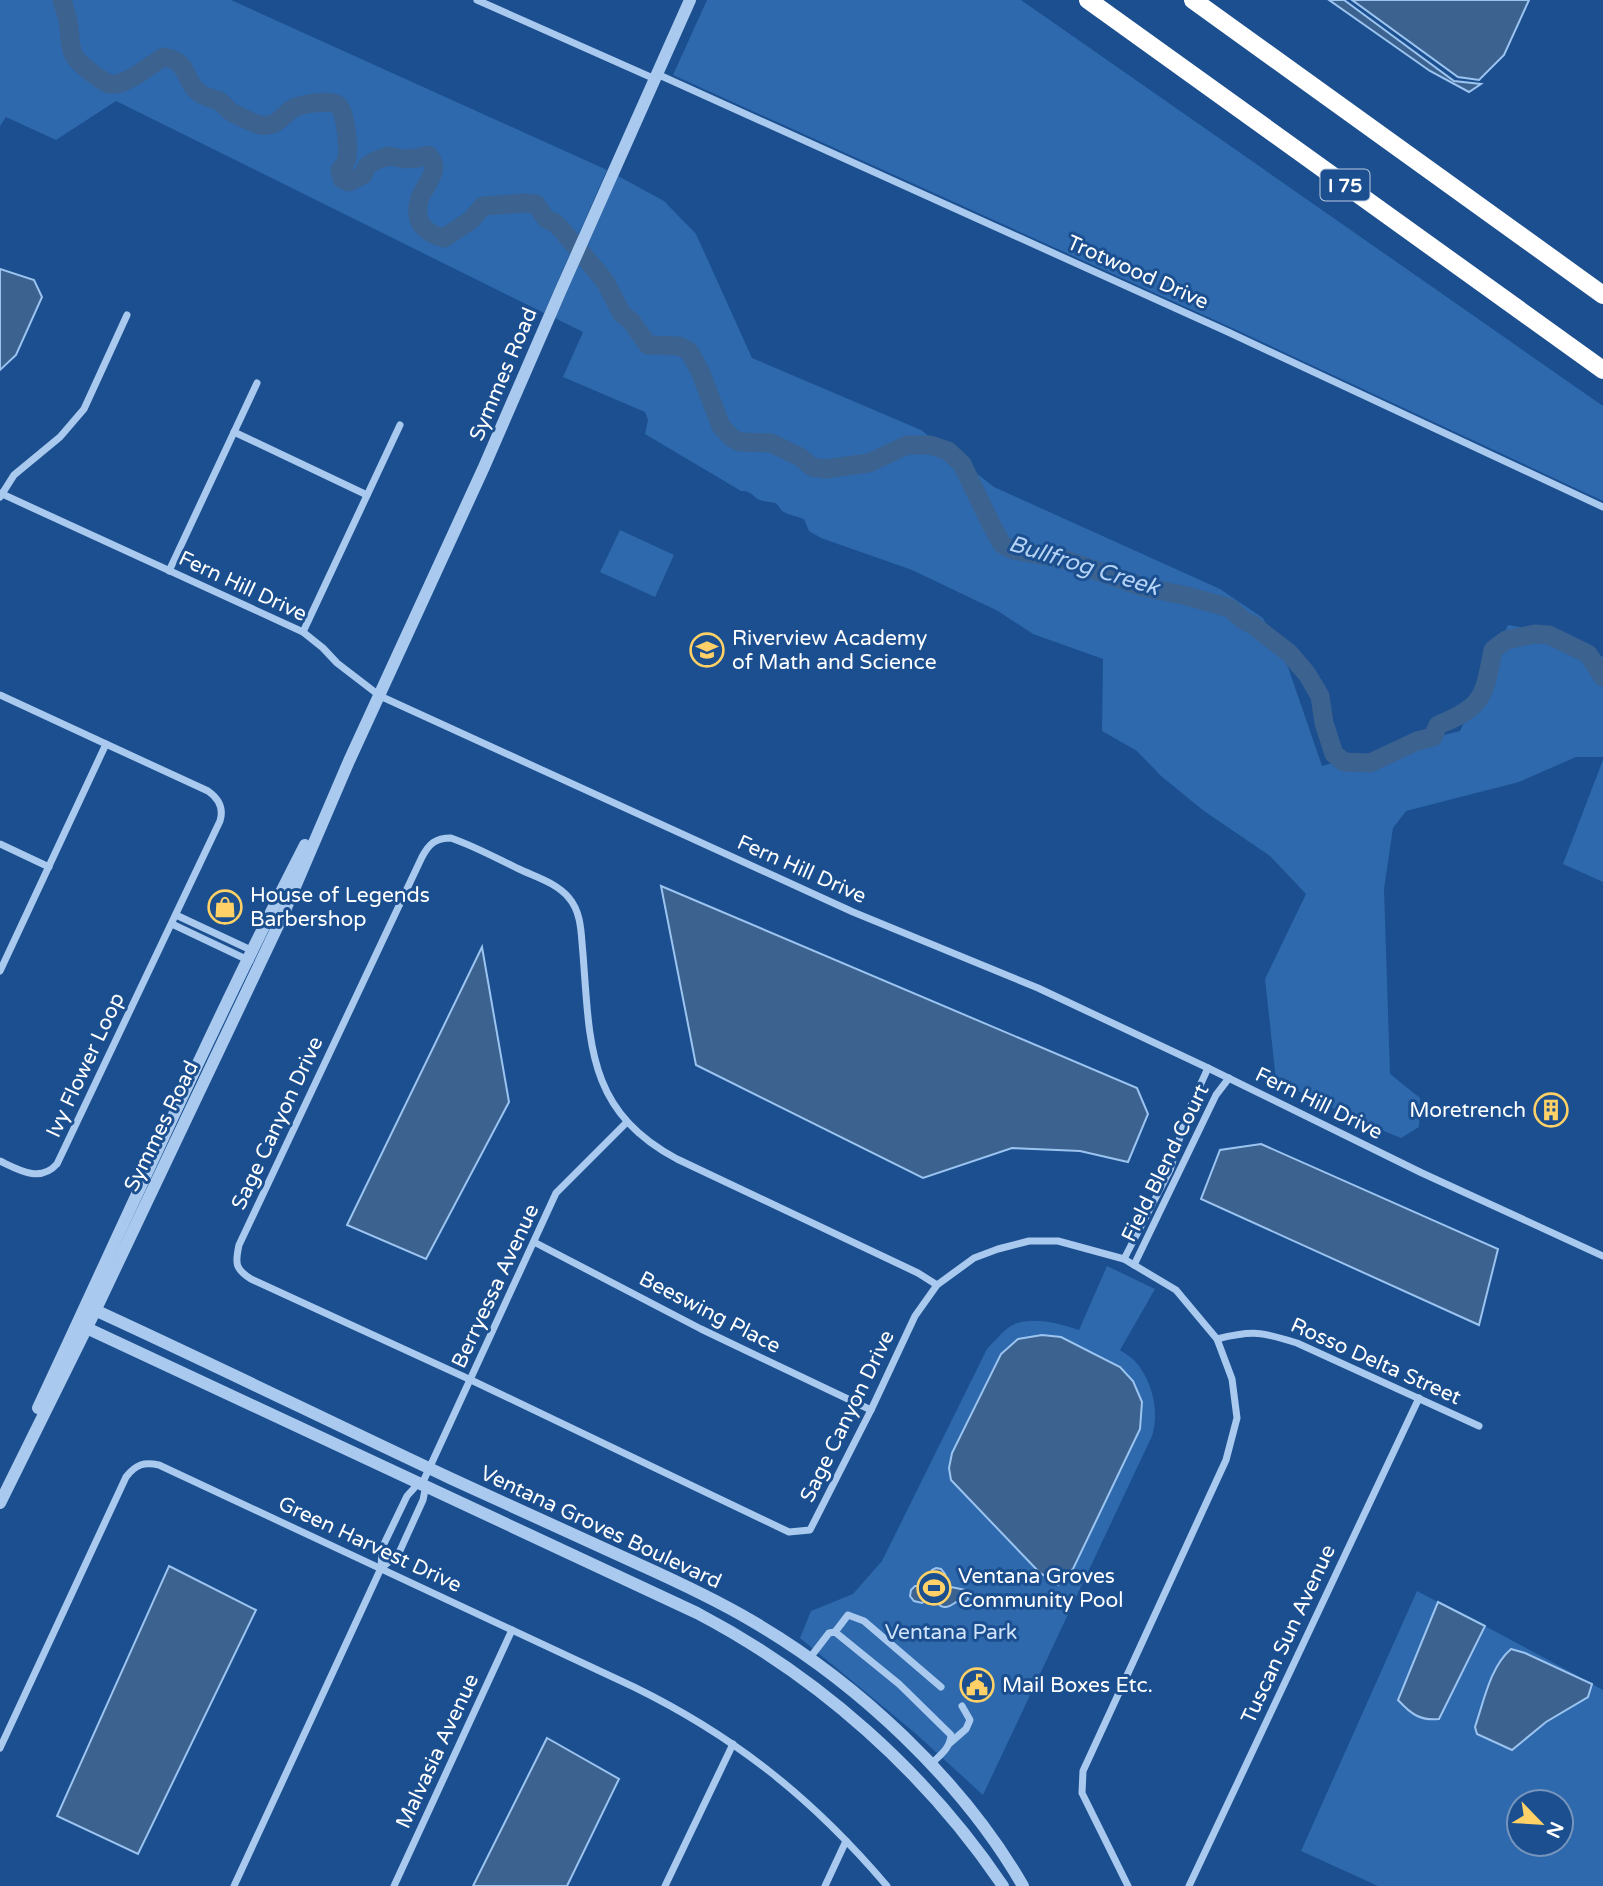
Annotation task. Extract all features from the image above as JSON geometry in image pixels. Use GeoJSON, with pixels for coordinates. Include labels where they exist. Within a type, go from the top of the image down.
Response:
{"type":"FeatureCollection","features":[{"type":"Feature","properties":{"kind":"highway","name":"I 75"},"geometry":{"type":"LineString","coordinates":[[1087,0],[1603,370]]}},
{"type":"Feature","properties":{"kind":"highway"},"geometry":{"type":"LineString","coordinates":[[1193,0],[1603,295]]}},
{"type":"Feature","properties":{"kind":"street","name":"Trotwood Drive"},"geometry":{"type":"LineString","coordinates":[[477,0],[1228,332],[1603,507]]}},
{"type":"Feature","properties":{"kind":"street","name":"Symmes Road"},"geometry":{"type":"LineString","coordinates":[[0,1503],[256,958],[283,915],[349,761],[485,467],[690,0]]}},
{"type":"Feature","properties":{"kind":"street"},"geometry":{"type":"LineString","coordinates":[[0,494],[14,475],[60,437],[84,409],[127,315]]}},
{"type":"Feature","properties":{"kind":"street"},"geometry":{"type":"LineString","coordinates":[[169,571],[257,383]]}},
{"type":"Feature","properties":{"kind":"street"},"geometry":{"type":"LineString","coordinates":[[303,632],[400,425]]}},
{"type":"Feature","properties":{"kind":"street"},"geometry":{"type":"LineString","coordinates":[[234,432],[367,495]]}},
{"type":"Feature","properties":{"kind":"street","name":"Fern Hill Drive"},"geometry":{"type":"LineString","coordinates":[[0,494],[303,632],[337,663],[380,696],[853,912],[1038,988],[1422,1173],[1603,1256]]}},
{"type":"Feature","properties":{"kind":"street","name":"Ivy Flower Loop"},"geometry":{"type":"LineString","coordinates":[[0,695],[208,791],[214,796],[222,812],[172,924],[57,1164],[46,1173],[31,1174],[0,1161]]}},
{"type":"Feature","properties":{"kind":"street"},"geometry":{"type":"LineString","coordinates":[[0,971],[106,744]]}},
{"type":"Feature","properties":{"kind":"street","name":"Sage Canyon Drive"},"geometry":{"type":"LineString","coordinates":[[937,1285],[918,1273],[677,1159],[648,1142],[626,1122],[604,1087],[593,1055],[579,919],[571,899],[552,884],[451,838],[441,838],[433,842],[422,857],[239,1245],[237,1264],[240,1272],[251,1279],[471,1380],[789,1532],[810,1531],[915,1317],[937,1285],[974,1258],[1029,1241],[1058,1241],[1124,1259],[1177,1290],[1217,1339]]}},
{"type":"Feature","properties":{"kind":"street"},"geometry":{"type":"LineString","coordinates":[[0,844],[49,867]]}},
{"type":"Feature","properties":{"kind":"street"},"geometry":{"type":"LineString","coordinates":[[176,915],[256,958]]}},
{"type":"Feature","properties":{"kind":"street"},"geometry":{"type":"LineString","coordinates":[[172,924],[256,958]]}},
{"type":"Feature","properties":{"kind":"street","name":"Field Blend Court"},"geometry":{"type":"LineString","coordinates":[[1124,1259],[1170,1170],[1187,1114],[1208,1068]]}},
{"type":"Feature","properties":{"kind":"street","name":"Field Blend Court"},"geometry":{"type":"LineString","coordinates":[[1135,1265],[1216,1096],[1228,1078]]}},
{"type":"Feature","properties":{"kind":"street","name":"Berryessa Avenue"},"geometry":{"type":"LineString","coordinates":[[234,1886],[381,1568],[382,1548],[407,1496],[416,1486],[422,1484],[556,1193],[626,1122]]}},
{"type":"Feature","properties":{"kind":"street","name":"Beeswing Place"},"geometry":{"type":"LineString","coordinates":[[534,1242],[701,1329],[871,1410]]}},
{"type":"Feature","properties":{"kind":"street","name":"Ventana Groves Boulevard"},"geometry":{"type":"LineString","coordinates":[[90,1309],[250,1381],[429,1468],[694,1590],[753,1622],[809,1659],[860,1698],[930,1765],[979,1821],[1023,1886]]}},
{"type":"Feature","properties":{"kind":"street","name":"Symmes Road"},"geometry":{"type":"LineString","coordinates":[[0,1490],[82,1326]]}},
{"type":"Feature","properties":{"kind":"street","name":"Ventana Groves Boulevard"},"geometry":{"type":"LineString","coordinates":[[82,1326],[697,1613],[750,1642],[807,1682],[877,1740],[920,1783],[1003,1886]]}},
{"type":"Feature","properties":{"kind":"street","name":"Rosso Delta Street"},"geometry":{"type":"LineString","coordinates":[[1217,1339],[1243,1333],[1266,1333],[1297,1343],[1479,1426]]}},
{"type":"Feature","properties":{"kind":"street"},"geometry":{"type":"LineString","coordinates":[[1128,1886],[1082,1793],[1083,1771],[1226,1460],[1237,1418],[1232,1378],[1217,1339]]}},
{"type":"Feature","properties":{"kind":"street","name":"Tuscan Sun Avenue"},"geometry":{"type":"LineString","coordinates":[[1189,1886],[1419,1398]]}},
{"type":"Feature","properties":{"kind":"street","name":"Green Harvest Drive"},"geometry":{"type":"LineString","coordinates":[[0,1748],[126,1477],[140,1464],[149,1463],[159,1465],[663,1701],[733,1744],[780,1778],[846,1841],[887,1886]]}},
{"type":"Feature","properties":{"kind":"street","name":"Berryessa Avenue"},"geometry":{"type":"LineString","coordinates":[[381,1568],[398,1555],[424,1500],[425,1490],[422,1484]]}},
{"type":"Feature","properties":{"kind":"street"},"geometry":{"type":"LineString","coordinates":[[763,1652],[788,1661],[809,1659],[829,1633],[835,1632],[848,1615],[864,1621],[941,1688]]}},
{"type":"Feature","properties":{"kind":"street","name":"Malvasia Avenue"},"geometry":{"type":"LineString","coordinates":[[394,1886],[512,1630]]}},
{"type":"Feature","properties":{"kind":"street"},"geometry":{"type":"LineString","coordinates":[[835,1632],[899,1684],[951,1735],[948,1748],[930,1765],[920,1783]]}},
{"type":"Feature","properties":{"kind":"street"},"geometry":{"type":"LineString","coordinates":[[950,1743],[966,1729],[970,1720],[962,1706]]}},
{"type":"Feature","properties":{"kind":"street"},"geometry":{"type":"LineString","coordinates":[[665,1886],[733,1744]]}},
{"type":"Feature","properties":{"kind":"street"},"geometry":{"type":"LineString","coordinates":[[825,1886],[846,1841]]}},
{"type":"Feature","properties":{"kind":"green space"},"geometry":{"type":"Polygon","coordinates":[[[0,0],[231,0],[607,170],[544,313],[116,101],[56,140],[6,117],[0,126],[0,0]]]}},
{"type":"Feature","properties":{"kind":"green space"},"geometry":{"type":"Polygon","coordinates":[[[707,0],[1021,0],[1603,406],[1603,501],[1230,327],[673,75],[707,0]]]}},
{"type":"Feature","properties":{"kind":"green space"},"geometry":{"type":"Polygon","coordinates":[[[618,176],[664,201],[696,234],[752,358],[921,430],[994,487],[1220,589],[1263,618],[1288,667],[1322,766],[1460,731],[1508,625],[1539,630],[1572,640],[1603,657],[1603,757],[1576,757],[1519,782],[1406,811],[1393,828],[1384,889],[1390,1074],[1420,1098],[1419,1127],[1401,1138],[1357,1120],[1276,1080],[1265,979],[1306,894],[1270,856],[1204,811],[1161,776],[1137,751],[1102,731],[1103,659],[1033,634],[998,611],[912,570],[821,538],[809,531],[804,519],[782,511],[776,503],[762,501],[749,492],[741,491],[645,434],[648,420],[645,412],[563,377],[583,332],[555,318],[618,176]]]}},
{"type":"Feature","properties":{"kind":"green space"},"geometry":{"type":"Polygon","coordinates":[[[620,530],[674,555],[655,597],[600,572],[620,530]]]}},
{"type":"Feature","properties":{"kind":"green space"},"geometry":{"type":"Polygon","coordinates":[[[1603,760],[1603,882],[1563,864],[1603,760]]]}},
{"type":"Feature","properties":{"kind":"green space","name":"Ventana Park"},"geometry":{"type":"Polygon","coordinates":[[[1107,1266],[1155,1289],[1120,1350],[1134,1360],[1150,1386],[1155,1406],[1152,1436],[983,1795],[915,1733],[800,1638],[811,1611],[853,1594],[882,1561],[987,1349],[1008,1328],[1024,1321],[1052,1323],[1079,1330],[1107,1266]]]}},
{"type":"Feature","properties":{"kind":"green space"},"geometry":{"type":"Polygon","coordinates":[[[1417,1591],[1438,1602],[1398,1700],[1439,1719],[1485,1626],[1580,1677],[1511,1649],[1504,1656],[1489,1685],[1475,1727],[1512,1750],[1546,1722],[1588,1697],[1592,1684],[1603,1690],[1603,1886],[1378,1886],[1301,1851],[1417,1591]]]}},
{"type":"Feature","properties":{"kind":"shaded area"},"geometry":{"type":"Polygon","coordinates":[[[1329,0],[1344,0],[1454,81],[1481,84],[1469,92],[1430,71],[1329,0]]]}},
{"type":"Feature","properties":{"kind":"shaded area"},"geometry":{"type":"Polygon","coordinates":[[[1352,0],[1529,0],[1504,55],[1479,80],[1458,77],[1352,0]]]}},
{"type":"Feature","properties":{"kind":"shaded area"},"geometry":{"type":"Polygon","coordinates":[[[0,269],[34,280],[42,297],[16,355],[0,370],[0,269]]]}},
{"type":"Feature","properties":{"kind":"shaded area"},"geometry":{"type":"Polygon","coordinates":[[[661,886],[1137,1088],[1148,1114],[1128,1162],[1080,1151],[1012,1148],[923,1178],[696,1065],[661,886]]]}},
{"type":"Feature","properties":{"kind":"shaded area"},"geometry":{"type":"Polygon","coordinates":[[[482,947],[509,1102],[426,1259],[347,1225],[482,947]]]}},
{"type":"Feature","properties":{"kind":"shaded area"},"geometry":{"type":"Polygon","coordinates":[[[1261,1144],[1498,1249],[1479,1325],[1201,1199],[1220,1150],[1261,1144]]]}},
{"type":"Feature","properties":{"kind":"shaded area"},"geometry":{"type":"Polygon","coordinates":[[[1042,1335],[1061,1337],[1120,1367],[1133,1381],[1142,1402],[1140,1429],[1073,1569],[1058,1585],[1039,1572],[951,1480],[949,1468],[952,1453],[1001,1354],[1018,1339],[1042,1335]]]}},
{"type":"Feature","properties":{"kind":"shaded area"},"geometry":{"type":"Polygon","coordinates":[[[169,1566],[256,1610],[138,1854],[57,1816],[169,1566]]]}},
{"type":"Feature","properties":{"kind":"shaded area","name":"Ventana Groves Community Pool"},"geometry":{"type":"Polygon","coordinates":[[[936,1568],[945,1574],[947,1584],[951,1587],[966,1590],[968,1599],[963,1604],[956,1602],[943,1607],[932,1598],[922,1603],[914,1601],[910,1596],[915,1586],[927,1586],[930,1583],[932,1570],[936,1568]]]}},
{"type":"Feature","properties":{"kind":"shaded area"},"geometry":{"type":"Polygon","coordinates":[[[1438,1602],[1485,1626],[1439,1719],[1426,1719],[1416,1716],[1398,1700],[1438,1602]]]}},
{"type":"Feature","properties":{"kind":"shaded area"},"geometry":{"type":"Polygon","coordinates":[[[1511,1649],[1592,1684],[1588,1697],[1546,1722],[1512,1750],[1477,1734],[1475,1727],[1493,1675],[1511,1649]]]}},
{"type":"Feature","properties":{"kind":"shaded area"},"geometry":{"type":"Polygon","coordinates":[[[547,1738],[619,1779],[567,1886],[473,1886],[547,1738]]]}},
{"type":"Feature","properties":{"kind":"waterway","name":"Bullfrog Creek"},"geometry":{"type":"LineString","coordinates":[[62,0],[73,53],[79,63],[106,83],[116,84],[128,80],[164,57],[178,62],[199,92],[219,101],[231,112],[260,125],[274,123],[302,105],[334,103],[341,109],[345,123],[347,156],[340,170],[342,179],[349,182],[363,175],[367,166],[388,156],[405,159],[428,155],[434,167],[419,201],[418,215],[422,226],[437,236],[444,238],[471,220],[483,206],[536,204],[546,219],[561,229],[600,275],[622,314],[631,321],[648,345],[679,346],[689,351],[700,371],[721,426],[732,438],[740,442],[771,443],[800,457],[812,467],[825,469],[869,463],[907,445],[930,445],[948,451],[962,464],[1002,544],[1013,550],[1063,559],[1143,587],[1230,608],[1289,653],[1307,674],[1320,696],[1324,723],[1334,754],[1344,762],[1370,763],[1417,741],[1433,737],[1438,725],[1465,712],[1479,698],[1487,679],[1493,650],[1506,640],[1535,634],[1549,635],[1588,654],[1603,677]]}},
{"type":"Feature","properties":{"kind":"place","name":"Riverview Academy of Math and Science"},"geometry":{"type":"Point","coordinates":[707,650]}},
{"type":"Feature","properties":{"kind":"place","name":"House of Legends Barbershop"},"geometry":{"type":"Point","coordinates":[225,907]}},
{"type":"Feature","properties":{"kind":"place","name":"Moretrench"},"geometry":{"type":"Point","coordinates":[1551,1110]}},
{"type":"Feature","properties":{"kind":"place","name":"Ventana Groves Community Pool"},"geometry":{"type":"Point","coordinates":[934,1588]}},
{"type":"Feature","properties":{"kind":"place","name":"Mail Boxes Etc."},"geometry":{"type":"Point","coordinates":[977,1685]}}]}
